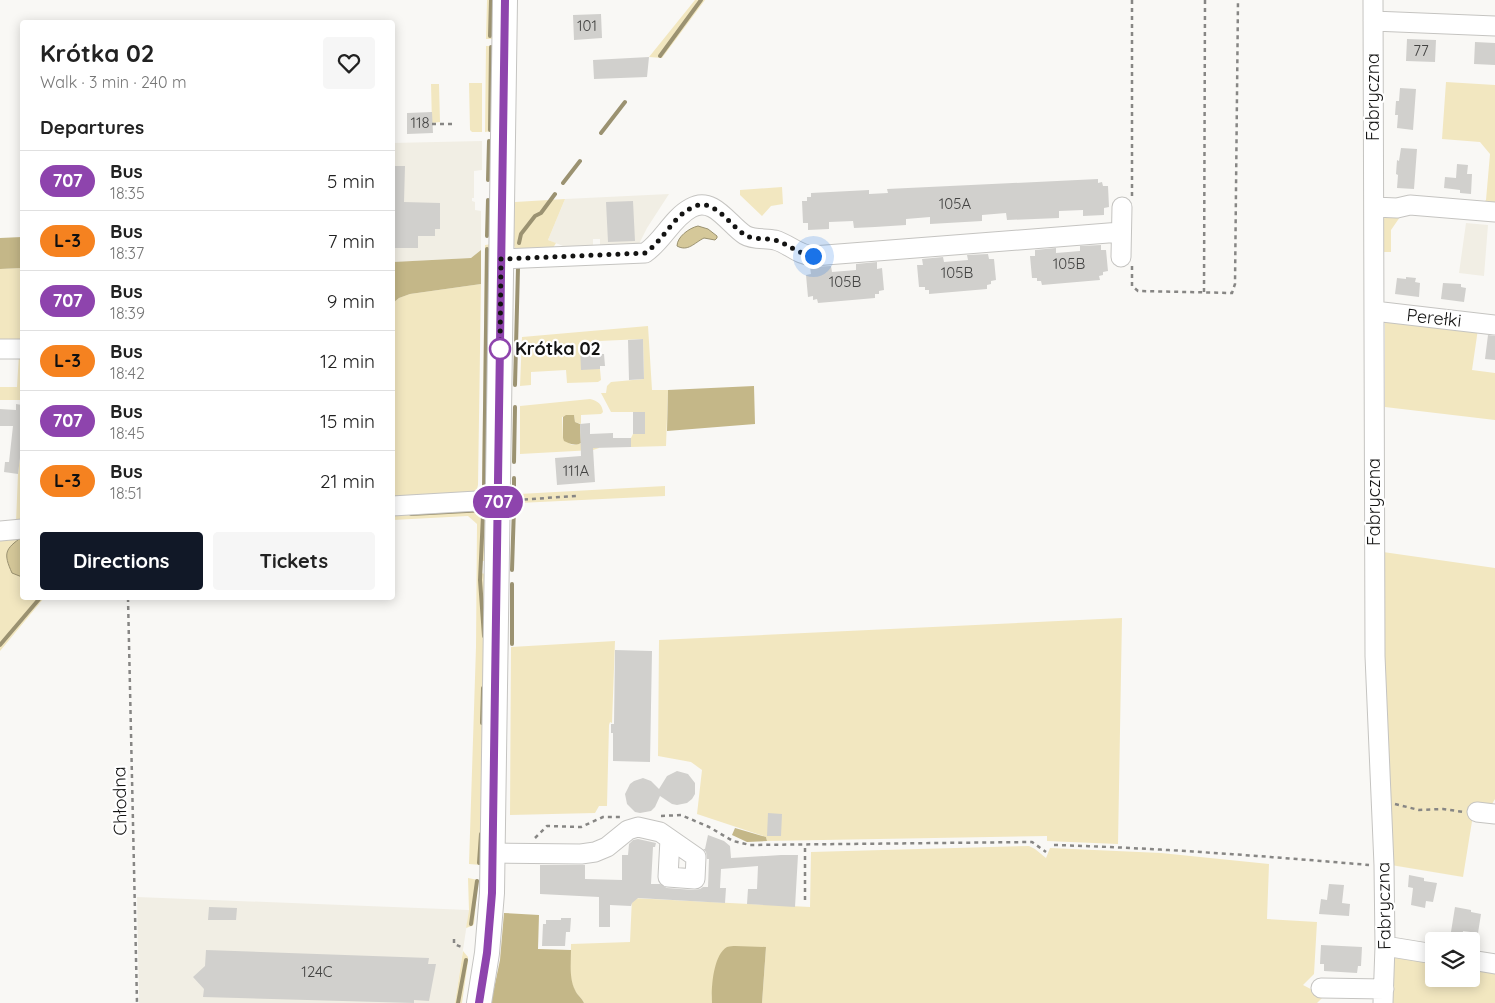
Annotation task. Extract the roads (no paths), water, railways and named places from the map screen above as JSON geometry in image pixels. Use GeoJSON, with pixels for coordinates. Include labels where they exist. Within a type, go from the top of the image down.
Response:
{"type":"FeatureCollection","features":[{"type":"Feature","properties":{"kind":"main road"},"geometry":{"type":"LineString","coordinates":[[479,1003],[489,934],[507,501],[501,259],[505,0]]}},
{"type":"Feature","properties":{"kind":"street","name":"Fabryczna"},"geometry":{"type":"LineString","coordinates":[[1373,0],[1375,656],[1384,865],[1385,946],[1383,996]]}},
{"type":"Feature","properties":{"kind":"street"},"geometry":{"type":"LineString","coordinates":[[1373,21],[1495,26]]}},
{"type":"Feature","properties":{"kind":"street"},"geometry":{"type":"LineString","coordinates":[[1126,261],[1121,232],[1127,202]]}},
{"type":"Feature","properties":{"kind":"street"},"geometry":{"type":"LineString","coordinates":[[501,259],[645,253],[653,248],[682,215],[692,207],[700,205],[706,205],[715,209],[746,236],[775,240],[800,254],[813,256],[1121,232]]}},
{"type":"Feature","properties":{"kind":"street"},"geometry":{"type":"LineString","coordinates":[[1374,207],[1397,208],[1410,205],[1495,212]]}},
{"type":"Feature","properties":{"kind":"street","name":"Perełki"},"geometry":{"type":"LineString","coordinates":[[1374,311],[1495,324]]}},
{"type":"Feature","properties":{"kind":"street"},"geometry":{"type":"LineString","coordinates":[[0,350],[20,349]]}},
{"type":"Feature","properties":{"kind":"street"},"geometry":{"type":"LineString","coordinates":[[395,506],[507,501]]}},
{"type":"Feature","properties":{"kind":"street"},"geometry":{"type":"LineString","coordinates":[[0,532],[20,529]]}},
{"type":"Feature","properties":{"kind":"street"},"geometry":{"type":"LineString","coordinates":[[492,853],[580,854],[595,852],[607,847],[633,828],[653,830],[670,839]]}},
{"type":"Feature","properties":{"kind":"street"},"geometry":{"type":"LineString","coordinates":[[1385,946],[1425,953]]}},
{"type":"Feature","properties":{"kind":"street"},"geometry":{"type":"LineString","coordinates":[[1480,962],[1495,964]]}},
{"type":"Feature","properties":{"kind":"street"},"geometry":{"type":"LineString","coordinates":[[1321,988],[1383,996]]}},
{"type":"Feature","properties":{"kind":"waterway"},"geometry":{"type":"LineString","coordinates":[[490,36],[491,0]]}},
{"type":"Feature","properties":{"kind":"waterway"},"geometry":{"type":"LineString","coordinates":[[660,56],[701,0]]}},
{"type":"Feature","properties":{"kind":"waterway"},"geometry":{"type":"LineString","coordinates":[[490,130],[491,47]]}},
{"type":"Feature","properties":{"kind":"waterway"},"geometry":{"type":"LineString","coordinates":[[601,133],[625,102]]}},
{"type":"Feature","properties":{"kind":"waterway"},"geometry":{"type":"LineString","coordinates":[[488,180],[489,141]]}},
{"type":"Feature","properties":{"kind":"waterway"},"geometry":{"type":"LineString","coordinates":[[563,183],[580,161]]}},
{"type":"Feature","properties":{"kind":"waterway"},"geometry":{"type":"LineString","coordinates":[[519,243],[521,234],[535,216],[541,213],[555,194]]}},
{"type":"Feature","properties":{"kind":"waterway"},"geometry":{"type":"LineString","coordinates":[[487,236],[488,200]]}},
{"type":"Feature","properties":{"kind":"waterway"},"geometry":{"type":"LineString","coordinates":[[484,491],[487,249]]}},
{"type":"Feature","properties":{"kind":"waterway"},"geometry":{"type":"LineString","coordinates":[[515,385],[518,268]]}},
{"type":"Feature","properties":{"kind":"waterway"},"geometry":{"type":"LineString","coordinates":[[514,462],[515,407]]}},
{"type":"Feature","properties":{"kind":"waterway"},"geometry":{"type":"LineString","coordinates":[[514,478],[514,494]]}},
{"type":"Feature","properties":{"kind":"waterway"},"geometry":{"type":"LineString","coordinates":[[512,570],[514,507]]}},
{"type":"Feature","properties":{"kind":"waterway"},"geometry":{"type":"LineString","coordinates":[[411,514],[485,510],[483,515],[480,580],[484,636]]}},
{"type":"Feature","properties":{"kind":"waterway"},"geometry":{"type":"LineString","coordinates":[[512,584],[512,644]]}},
{"type":"Feature","properties":{"kind":"waterway"},"geometry":{"type":"LineString","coordinates":[[0,645],[38,600]]}},
{"type":"Feature","properties":{"kind":"waterway"},"geometry":{"type":"LineString","coordinates":[[482,723],[483,688]]}},
{"type":"Feature","properties":{"kind":"waterway"},"geometry":{"type":"LineString","coordinates":[[479,863],[481,834]]}},
{"type":"Feature","properties":{"kind":"waterway"},"geometry":{"type":"LineString","coordinates":[[471,924],[477,881]]}},
{"type":"Feature","properties":{"kind":"waterway"},"geometry":{"type":"LineString","coordinates":[[458,1003],[466,960]]}},
{"type":"Feature","properties":{"kind":"place","name":"Krótka 02"},"geometry":{"type":"Point","coordinates":[500,349]}}]}
